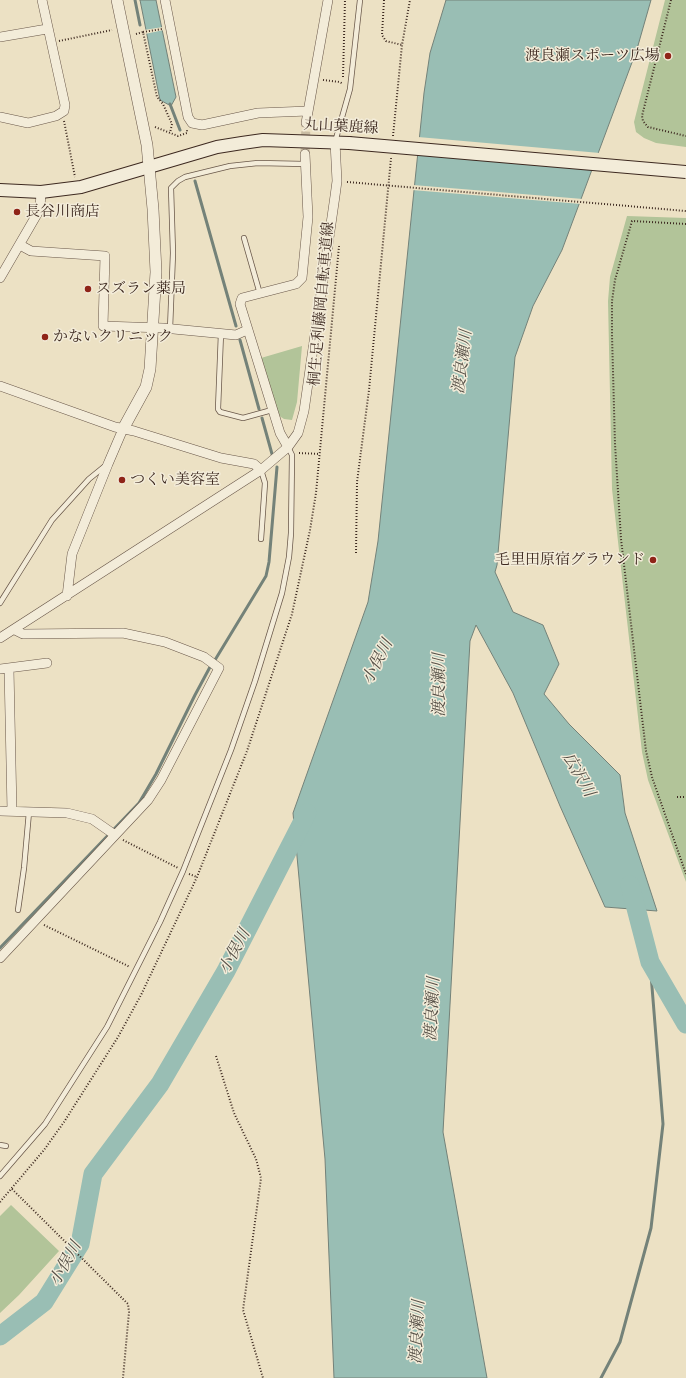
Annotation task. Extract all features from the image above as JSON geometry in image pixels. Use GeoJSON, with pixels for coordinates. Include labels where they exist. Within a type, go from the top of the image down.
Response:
{"type":"FeatureCollection","features":[{"type":"Feature","properties":{"kind":"main road","name":"丸山葉鹿線"},"geometry":{"type":"LineString","coordinates":[[0,190],[41,192],[81,187],[217,147],[263,140],[349,143],[686,172]]}},
{"type":"Feature","properties":{"kind":"street"},"geometry":{"type":"LineString","coordinates":[[0,117],[28,122],[56,116],[64,111],[65,105],[42,0]]}},
{"type":"Feature","properties":{"kind":"street"},"geometry":{"type":"LineString","coordinates":[[67,596],[72,554],[123,429],[146,387],[150,369],[156,272],[150,167],[138,97],[117,0]]}},
{"type":"Feature","properties":{"kind":"street"},"geometry":{"type":"LineString","coordinates":[[165,0],[188,117],[192,123],[202,126],[258,113],[308,111]]}},
{"type":"Feature","properties":{"kind":"street"},"geometry":{"type":"LineString","coordinates":[[306,122],[328,0]]}},
{"type":"Feature","properties":{"kind":"street"},"geometry":{"type":"LineString","coordinates":[[0,37],[48,29]]}},
{"type":"Feature","properties":{"kind":"street"},"geometry":{"type":"LineString","coordinates":[[0,638],[15,630],[261,470],[288,447],[298,433],[304,411],[337,181],[335,142]]}},
{"type":"Feature","properties":{"kind":"street"},"geometry":{"type":"LineString","coordinates":[[288,447],[280,433],[272,410],[247,330],[240,301],[242,298],[296,284],[302,278],[308,217],[305,154]]}},
{"type":"Feature","properties":{"kind":"street"},"geometry":{"type":"LineString","coordinates":[[0,278],[40,209],[41,192]]}},
{"type":"Feature","properties":{"kind":"street"},"geometry":{"type":"LineString","coordinates":[[20,245],[31,251],[105,256],[103,326],[236,334],[247,330]]}},
{"type":"Feature","properties":{"kind":"street"},"geometry":{"type":"LineString","coordinates":[[0,386],[123,429],[188,449],[254,464],[261,470]]}},
{"type":"Feature","properties":{"kind":"street"},"geometry":{"type":"LineString","coordinates":[[0,958],[112,832],[148,800],[219,668],[204,657],[165,642],[123,633],[23,634],[15,630]]}},
{"type":"Feature","properties":{"kind":"street"},"geometry":{"type":"LineString","coordinates":[[12,811],[4,669],[47,664]]}},
{"type":"Feature","properties":{"kind":"street"},"geometry":{"type":"LineString","coordinates":[[0,811],[67,813],[92,819],[112,832]]}},
{"type":"Feature","properties":{"kind":"lane"},"geometry":{"type":"LineString","coordinates":[[335,142],[350,89],[360,0]]}},
{"type":"Feature","properties":{"kind":"lane"},"geometry":{"type":"LineString","coordinates":[[170,329],[173,253],[171,188],[185,177],[230,166],[258,163],[305,164]]}},
{"type":"Feature","properties":{"kind":"lane"},"geometry":{"type":"LineString","coordinates":[[244,238],[260,294]]}},
{"type":"Feature","properties":{"kind":"lane"},"geometry":{"type":"LineString","coordinates":[[221,333],[218,409],[220,412],[243,418],[272,410]]}},
{"type":"Feature","properties":{"kind":"lane"},"geometry":{"type":"LineString","coordinates":[[0,1176],[45,1124],[107,1027],[160,922],[183,871],[231,750],[255,681],[282,593],[289,557],[292,533],[292,455],[288,447]]}},
{"type":"Feature","properties":{"kind":"lane"},"geometry":{"type":"LineString","coordinates":[[0,603],[52,520],[89,478],[108,464]]}},
{"type":"Feature","properties":{"kind":"lane"},"geometry":{"type":"LineString","coordinates":[[260,539],[265,482],[261,470]]}},
{"type":"Feature","properties":{"kind":"lane"},"geometry":{"type":"LineString","coordinates":[[18,910],[24,868],[29,812]]}},
{"type":"Feature","properties":{"kind":"lane"},"geometry":{"type":"LineString","coordinates":[[0,1145],[6,1146]]}},
{"type":"Feature","properties":{"kind":"path"},"geometry":{"type":"LineString","coordinates":[[343,91],[344,0]]}},
{"type":"Feature","properties":{"kind":"path"},"geometry":{"type":"LineString","coordinates":[[384,0],[382,35],[386,41],[402,45]]}},
{"type":"Feature","properties":{"kind":"path"},"geometry":{"type":"LineString","coordinates":[[393,139],[402,45],[410,0]]}},
{"type":"Feature","properties":{"kind":"path"},"geometry":{"type":"LineString","coordinates":[[671,0],[642,116],[648,127],[686,136]]}},
{"type":"Feature","properties":{"kind":"path"},"geometry":{"type":"LineString","coordinates":[[136,34],[163,28]]}},
{"type":"Feature","properties":{"kind":"path"},"geometry":{"type":"LineString","coordinates":[[56,42],[113,30]]}},
{"type":"Feature","properties":{"kind":"path"},"geometry":{"type":"LineString","coordinates":[[144,32],[157,97],[163,104],[172,124],[170,133]]}},
{"type":"Feature","properties":{"kind":"path"},"geometry":{"type":"LineString","coordinates":[[321,80],[340,82],[343,84]]}},
{"type":"Feature","properties":{"kind":"path"},"geometry":{"type":"LineString","coordinates":[[63,120],[75,177]]}},
{"type":"Feature","properties":{"kind":"path"},"geometry":{"type":"LineString","coordinates":[[155,127],[178,136],[187,133],[184,123]]}},
{"type":"Feature","properties":{"kind":"path"},"geometry":{"type":"LineString","coordinates":[[356,553],[357,482],[369,390],[391,155]]}},
{"type":"Feature","properties":{"kind":"path"},"geometry":{"type":"LineString","coordinates":[[347,182],[686,210]]}},
{"type":"Feature","properties":{"kind":"path"},"geometry":{"type":"LineString","coordinates":[[686,224],[632,221],[615,280],[612,301],[615,444],[621,539],[648,762],[686,874]]}},
{"type":"Feature","properties":{"kind":"path","name":"桐生足利藤岡自転車道線"},"geometry":{"type":"LineString","coordinates":[[297,452],[320,454],[339,244]]}},
{"type":"Feature","properties":{"kind":"path"},"geometry":{"type":"LineString","coordinates":[[328,313],[332,314]]}},
{"type":"Feature","properties":{"kind":"path"},"geometry":{"type":"LineString","coordinates":[[677,797],[686,797]]}},
{"type":"Feature","properties":{"kind":"path"},"geometry":{"type":"LineString","coordinates":[[112,832],[120,839],[171,865]]}},
{"type":"Feature","properties":{"kind":"path"},"geometry":{"type":"LineString","coordinates":[[186,872],[197,877]]}},
{"type":"Feature","properties":{"kind":"path"},"geometry":{"type":"LineString","coordinates":[[40,923],[131,968]]}},
{"type":"Feature","properties":{"kind":"path"},"geometry":{"type":"LineString","coordinates":[[143,975],[148,978]]}},
{"type":"Feature","properties":{"kind":"path"},"geometry":{"type":"LineString","coordinates":[[216,1056],[234,1113],[256,1159],[261,1178],[243,1310],[263,1378]]}},
{"type":"Feature","properties":{"kind":"path"},"geometry":{"type":"LineString","coordinates":[[0,1202],[12,1189],[130,1307],[123,1378]]}},
{"type":"Feature","properties":{"kind":"green space","name":"渡良瀬スポーツ広場"},"geometry":{"type":"Polygon","coordinates":[[[665,0],[686,0],[686,147],[656,143],[644,138],[636,132],[634,122],[665,0]]]}},
{"type":"Feature","properties":{"kind":"green space","name":"毛里田原宿グラウンド"},"geometry":{"type":"Polygon","coordinates":[[[627,216],[686,218],[686,882],[648,780],[642,752],[612,489],[608,301],[610,277],[627,216]]]}},
{"type":"Feature","properties":{"kind":"green space"},"geometry":{"type":"Polygon","coordinates":[[[302,346],[297,402],[292,420],[284,419],[278,415],[261,358],[302,346]]]}},
{"type":"Feature","properties":{"kind":"green space"},"geometry":{"type":"Polygon","coordinates":[[[11,1205],[59,1251],[19,1295],[0,1313],[0,1216],[11,1205]]]}},
{"type":"Feature","properties":{"kind":"water"},"geometry":{"type":"Polygon","coordinates":[[[140,0],[156,0],[176,97],[171,106],[160,100],[140,0]]]}},
{"type":"Feature","properties":{"kind":"water","name":"渡良瀬川"},"geometry":{"type":"Polygon","coordinates":[[[446,0],[651,0],[637,49],[562,250],[533,306],[515,357],[497,565],[495,572],[513,612],[543,625],[559,664],[544,694],[569,724],[620,775],[625,813],[657,911],[605,907],[560,806],[513,693],[476,625],[470,641],[443,1132],[487,1378],[334,1378],[325,1159],[293,813],[368,602],[378,541],[424,93],[430,53],[446,0]]]}},
{"type":"Feature","properties":{"kind":"pier"},"geometry":{"type":"Polygon","coordinates":[[[163,27],[164,30],[145,34],[144,30],[163,27]]]}},
{"type":"Feature","properties":{"kind":"pier"},"geometry":{"type":"Polygon","coordinates":[[[418,137],[600,153],[594,169],[416,154],[418,137]]]}},
{"type":"Feature","properties":{"kind":"pier"},"geometry":{"type":"Polygon","coordinates":[[[413,185],[583,199],[581,204],[412,190],[413,185]]]}},
{"type":"Feature","properties":{"kind":"waterway"},"geometry":{"type":"LineString","coordinates":[[135,0],[140,25]]}},
{"type":"Feature","properties":{"kind":"waterway"},"geometry":{"type":"LineString","coordinates":[[170,104],[180,130]]}},
{"type":"Feature","properties":{"kind":"waterway"},"geometry":{"type":"LineString","coordinates":[[195,181],[236,326]]}},
{"type":"Feature","properties":{"kind":"waterway"},"geometry":{"type":"LineString","coordinates":[[240,340],[259,409]]}},
{"type":"Feature","properties":{"kind":"waterway"},"geometry":{"type":"LineString","coordinates":[[262,418],[272,454]]}},
{"type":"Feature","properties":{"kind":"waterway"},"geometry":{"type":"LineString","coordinates":[[215,660],[266,576],[269,562],[277,467]]}},
{"type":"Feature","properties":{"kind":"waterway"},"geometry":{"type":"LineString","coordinates":[[0,948],[139,803],[156,774],[210,667]]}},
{"type":"Feature","properties":{"kind":"waterway","name":"小俣川"},"geometry":{"type":"LineString","coordinates":[[0,1336],[44,1302],[80,1244],[93,1174],[160,1084],[226,971],[307,813]]}},
{"type":"Feature","properties":{"kind":"waterway","name":"広沢川"},"geometry":{"type":"LineString","coordinates":[[630,885],[650,962],[686,1024]]}},
{"type":"Feature","properties":{"kind":"waterway"},"geometry":{"type":"LineString","coordinates":[[601,1378],[620,1342],[651,1228],[663,1124],[650,962]]}},
{"type":"Feature","properties":{"kind":"tunnel"},"geometry":{"type":"LineString","coordinates":[[305,154],[306,123]]}},
{"type":"Feature","properties":{"kind":"place","name":"渡良瀬スポーツ広場"},"geometry":{"type":"Point","coordinates":[668,56]}},
{"type":"Feature","properties":{"kind":"place","name":"長谷川商店"},"geometry":{"type":"Point","coordinates":[17,212]}},
{"type":"Feature","properties":{"kind":"place","name":"スズラン薬局"},"geometry":{"type":"Point","coordinates":[88,289]}},
{"type":"Feature","properties":{"kind":"place","name":"かないクリニック"},"geometry":{"type":"Point","coordinates":[45,337]}},
{"type":"Feature","properties":{"kind":"place","name":"つくい美容室"},"geometry":{"type":"Point","coordinates":[122,480]}},
{"type":"Feature","properties":{"kind":"place","name":"毛里田原宿グラウンド"},"geometry":{"type":"Point","coordinates":[653,560]}}]}
